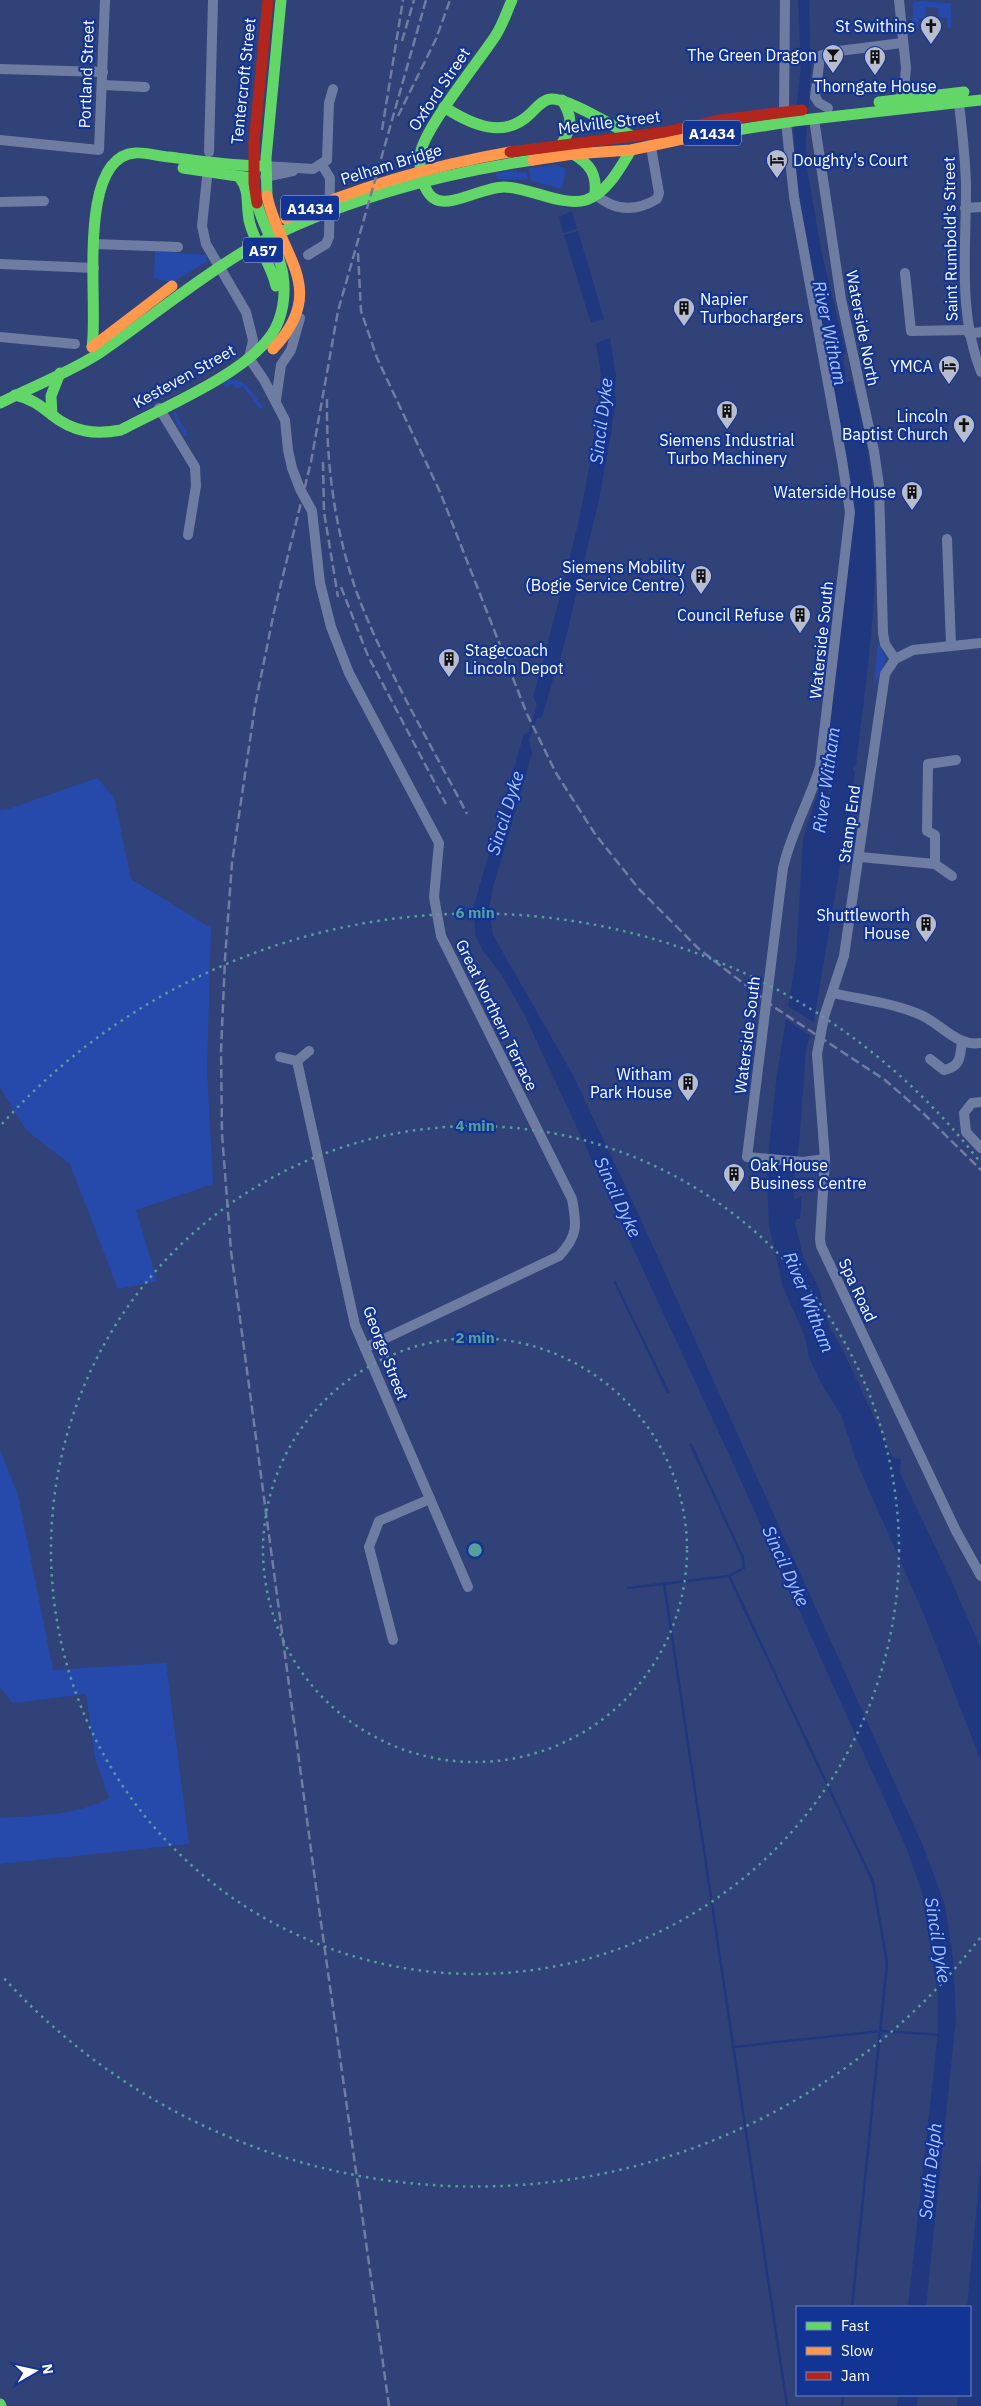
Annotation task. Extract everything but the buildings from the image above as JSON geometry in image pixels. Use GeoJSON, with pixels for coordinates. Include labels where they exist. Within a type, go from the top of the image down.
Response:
{"type":"FeatureCollection","features":[{"type":"Feature","properties":{"kind":"main road","name":"Tentercroft Street"},"geometry":{"type":"LineString","coordinates":[[259,172],[252,147],[268,0]]}},
{"type":"Feature","properties":{"kind":"main road","name":"Tentercroft Street"},"geometry":{"type":"LineString","coordinates":[[259,172],[281,0]]}},
{"type":"Feature","properties":{"kind":"main road","name":"Oxford Street"},"geometry":{"type":"LineString","coordinates":[[512,0],[497,33],[444,107],[422,142],[419,158],[420,173],[427,190],[436,200],[448,201],[497,187],[524,189],[578,201],[595,194]]}},
{"type":"Feature","properties":{"kind":"main road","name":"A1434"},"geometry":{"type":"LineString","coordinates":[[811,116],[828,108],[920,96],[981,92]]}},
{"type":"Feature","properties":{"kind":"main road"},"geometry":{"type":"LineString","coordinates":[[444,107],[468,124],[496,129],[511,125],[525,118],[543,101],[551,99],[562,100],[630,135]]}},
{"type":"Feature","properties":{"kind":"main road"},"geometry":{"type":"LineString","coordinates":[[562,100],[570,112],[572,124],[562,143]]}},
{"type":"Feature","properties":{"kind":"main road","name":"A1434"},"geometry":{"type":"LineString","coordinates":[[789,116],[916,109],[981,100]]}},
{"type":"Feature","properties":{"kind":"main road","name":"Melville Street"},"geometry":{"type":"LineString","coordinates":[[489,160],[562,143],[658,133],[718,121],[789,116]]}},
{"type":"Feature","properties":{"kind":"main road","name":"Melville Street"},"geometry":{"type":"LineString","coordinates":[[489,160],[631,150],[789,116]]}},
{"type":"Feature","properties":{"kind":"main road"},"geometry":{"type":"LineString","coordinates":[[595,194],[610,180],[631,150]]}},
{"type":"Feature","properties":{"kind":"main road"},"geometry":{"type":"LineString","coordinates":[[92,347],[95,329],[94,268],[98,186],[102,176],[115,162],[134,153],[208,162],[259,172]]}},
{"type":"Feature","properties":{"kind":"main road"},"geometry":{"type":"LineString","coordinates":[[573,154],[594,171],[596,182],[595,194]]}},
{"type":"Feature","properties":{"kind":"main road","name":"Pelham Bridge"},"geometry":{"type":"LineString","coordinates":[[154,306],[229,249],[306,210],[407,174],[489,160]]}},
{"type":"Feature","properties":{"kind":"main road"},"geometry":{"type":"LineString","coordinates":[[208,162],[240,178],[259,172]]}},
{"type":"Feature","properties":{"kind":"main road","name":"A57"},"geometry":{"type":"LineString","coordinates":[[249,358],[262,358],[275,347],[290,326],[299,305],[296,269],[290,248],[272,213],[259,172]]}},
{"type":"Feature","properties":{"kind":"main road","name":"A57"},"geometry":{"type":"LineString","coordinates":[[249,358],[270,337],[284,304],[283,274],[279,254],[260,216],[255,198],[259,172]]}},
{"type":"Feature","properties":{"kind":"main road","name":"A57"},"geometry":{"type":"LineString","coordinates":[[240,178],[247,186],[249,222],[268,260],[275,283],[276,325]]}},
{"type":"Feature","properties":{"kind":"main road","name":"A1434"},"geometry":{"type":"LineString","coordinates":[[80,361],[92,347],[127,318],[154,306]]}},
{"type":"Feature","properties":{"kind":"main road","name":"A1434"},"geometry":{"type":"LineString","coordinates":[[0,403],[111,345],[154,306]]}},
{"type":"Feature","properties":{"kind":"main road"},"geometry":{"type":"LineString","coordinates":[[94,307],[108,318],[127,318]]}},
{"type":"Feature","properties":{"kind":"main road","name":"Kesteven Street"},"geometry":{"type":"LineString","coordinates":[[15,395],[33,399],[52,415],[82,432],[106,433],[121,430],[249,358]]}},
{"type":"Feature","properties":{"kind":"main road"},"geometry":{"type":"LineString","coordinates":[[52,415],[51,396],[60,373]]}},
{"type":"Feature","properties":{"kind":"street","name":"Portland Street"},"geometry":{"type":"LineString","coordinates":[[0,140],[99,150],[105,0]]}},
{"type":"Feature","properties":{"kind":"street","name":"Kesteven Street"},"geometry":{"type":"LineString","coordinates":[[213,0],[208,162],[202,226],[206,244],[246,312],[253,340],[249,358]]}},
{"type":"Feature","properties":{"kind":"street","name":"Waterside South"},"geometry":{"type":"LineString","coordinates":[[785,0],[794,197],[850,512],[820,768],[811,796],[788,846],[783,868],[747,1157],[803,1162],[824,1159]]}},
{"type":"Feature","properties":{"kind":"street"},"geometry":{"type":"LineString","coordinates":[[899,0],[906,68],[915,90],[920,96]]}},
{"type":"Feature","properties":{"kind":"street"},"geometry":{"type":"LineString","coordinates":[[828,108],[819,103],[815,97],[820,56],[831,52],[902,43]]}},
{"type":"Feature","properties":{"kind":"street"},"geometry":{"type":"LineString","coordinates":[[899,99],[904,90],[906,68]]}},
{"type":"Feature","properties":{"kind":"street"},"geometry":{"type":"LineString","coordinates":[[0,69],[102,72]]}},
{"type":"Feature","properties":{"kind":"street"},"geometry":{"type":"LineString","coordinates":[[102,85],[146,86]]}},
{"type":"Feature","properties":{"kind":"street"},"geometry":{"type":"LineString","coordinates":[[259,172],[289,173],[296,170],[313,169],[322,165],[327,160],[329,153],[328,119],[333,88]]}},
{"type":"Feature","properties":{"kind":"street","name":"Saint Rumbold's Street"},"geometry":{"type":"LineString","coordinates":[[959,102],[965,168],[964,269],[968,332],[981,372]]}},
{"type":"Feature","properties":{"kind":"street","name":"Waterside North"},"geometry":{"type":"LineString","coordinates":[[811,116],[841,299],[874,451],[880,495],[883,633],[885,644],[895,659]]}},
{"type":"Feature","properties":{"kind":"street"},"geometry":{"type":"LineString","coordinates":[[595,194],[605,203],[624,210],[657,199],[659,193],[651,147]]}},
{"type":"Feature","properties":{"kind":"street"},"geometry":{"type":"LineString","coordinates":[[308,255],[326,244],[329,237],[330,178],[322,165]]}},
{"type":"Feature","properties":{"kind":"street"},"geometry":{"type":"LineString","coordinates":[[0,202],[44,201]]}},
{"type":"Feature","properties":{"kind":"street"},"geometry":{"type":"LineString","coordinates":[[965,208],[981,207]]}},
{"type":"Feature","properties":{"kind":"street"},"geometry":{"type":"LineString","coordinates":[[95,244],[178,247]]}},
{"type":"Feature","properties":{"kind":"street"},"geometry":{"type":"LineString","coordinates":[[0,264],[94,268]]}},
{"type":"Feature","properties":{"kind":"street"},"geometry":{"type":"LineString","coordinates":[[905,273],[911,331],[981,332]]}},
{"type":"Feature","properties":{"kind":"street"},"geometry":{"type":"LineString","coordinates":[[276,400],[281,364],[291,350],[296,335],[300,317],[299,305]]}},
{"type":"Feature","properties":{"kind":"street"},"geometry":{"type":"LineString","coordinates":[[0,337],[70,344],[63,355]]}},
{"type":"Feature","properties":{"kind":"street","name":"Great Northern Terrace"},"geometry":{"type":"LineString","coordinates":[[249,358],[276,400],[285,420],[292,468],[300,489],[312,511],[320,583],[331,627],[349,673],[439,843],[434,898],[441,936],[572,1199],[577,1223],[571,1244],[559,1256],[365,1348]]}},
{"type":"Feature","properties":{"kind":"street"},"geometry":{"type":"LineString","coordinates":[[160,408],[195,467],[196,486],[188,535]]}},
{"type":"Feature","properties":{"kind":"street"},"geometry":{"type":"LineString","coordinates":[[947,539],[951,645]]}},
{"type":"Feature","properties":{"kind":"street"},"geometry":{"type":"LineString","coordinates":[[895,659],[913,650],[981,643]]}},
{"type":"Feature","properties":{"kind":"street","name":"Stamp End"},"geometry":{"type":"LineString","coordinates":[[833,993],[844,956],[860,857],[881,690],[885,674],[895,659]]}},
{"type":"Feature","properties":{"kind":"street"},"geometry":{"type":"LineString","coordinates":[[935,864],[936,835],[927,831],[928,764],[956,760]]}},
{"type":"Feature","properties":{"kind":"street"},"geometry":{"type":"LineString","coordinates":[[860,857],[935,864],[952,876]]}},
{"type":"Feature","properties":{"kind":"street"},"geometry":{"type":"LineString","coordinates":[[833,993],[920,1015],[935,1022],[962,1042],[972,1045],[981,1044]]}},
{"type":"Feature","properties":{"kind":"street","name":"Spa Road"},"geometry":{"type":"LineString","coordinates":[[833,993],[822,1025],[816,1063],[824,1159],[821,1246],[956,1531],[981,1576]]}},
{"type":"Feature","properties":{"kind":"street"},"geometry":{"type":"LineString","coordinates":[[930,1059],[944,1070],[954,1068],[958,1063],[962,1042]]}},
{"type":"Feature","properties":{"kind":"street"},"geometry":{"type":"LineString","coordinates":[[280,1057],[297,1061],[309,1051]]}},
{"type":"Feature","properties":{"kind":"street","name":"George Street"},"geometry":{"type":"LineString","coordinates":[[297,1061],[355,1325],[468,1587]]}},
{"type":"Feature","properties":{"kind":"street"},"geometry":{"type":"LineString","coordinates":[[981,1102],[972,1103],[964,1113],[966,1132],[981,1148]]}},
{"type":"Feature","properties":{"kind":"street"},"geometry":{"type":"LineString","coordinates":[[393,1640],[368,1548],[379,1521],[430,1499]]}},
{"type":"Feature","properties":{"kind":"shaded area"},"geometry":{"type":"Polygon","coordinates":[[[915,1],[951,3],[951,28],[947,28],[947,18],[939,17],[938,8],[925,7],[926,19],[919,18],[918,26],[912,27],[913,5],[915,1]]]}},
{"type":"Feature","properties":{"kind":"shaded area"},"geometry":{"type":"Polygon","coordinates":[[[555,165],[566,169],[562,189],[531,181],[529,168],[555,165]]]}},
{"type":"Feature","properties":{"kind":"shaded area"},"geometry":{"type":"Polygon","coordinates":[[[517,170],[517,173],[527,172],[528,180],[497,179],[496,173],[517,170]]]}},
{"type":"Feature","properties":{"kind":"shaded area"},"geometry":{"type":"Polygon","coordinates":[[[155,251],[206,255],[207,261],[172,283],[154,278],[155,251]]]}},
{"type":"Feature","properties":{"kind":"shaded area"},"geometry":{"type":"Polygon","coordinates":[[[228,379],[234,379],[244,384],[263,407],[260,409],[243,386],[237,389],[233,383],[226,388],[222,382],[174,410],[174,408],[215,383],[228,379]]]}},
{"type":"Feature","properties":{"kind":"shaded area"},"geometry":{"type":"Polygon","coordinates":[[[174,410],[188,435],[185,437],[175,420],[174,410]]]}},
{"type":"Feature","properties":{"kind":"shaded area"},"geometry":{"type":"Polygon","coordinates":[[[878,641],[886,659],[874,687],[878,641]]]}},
{"type":"Feature","properties":{"kind":"shaded area"},"geometry":{"type":"Polygon","coordinates":[[[97,778],[114,797],[131,879],[211,928],[207,1070],[213,1184],[136,1210],[157,1281],[118,1289],[70,1164],[26,1130],[0,1087],[0,810],[9,809],[97,778]]]}},
{"type":"Feature","properties":{"kind":"shaded area"},"geometry":{"type":"Polygon","coordinates":[[[0,1450],[18,1495],[53,1670],[166,1663],[189,1844],[0,1864],[0,1818],[42,1816],[69,1812],[109,1798],[95,1757],[86,1694],[13,1703],[0,1687],[0,1450]]]}},
{"type":"Feature","properties":{"kind":"water"},"geometry":{"type":"Polygon","coordinates":[[[798,0],[809,0],[811,70],[806,143],[807,168],[822,255],[846,353],[843,354],[846,382],[852,381],[872,479],[875,527],[874,595],[872,629],[856,765],[834,762],[837,738],[834,746],[826,745],[853,521],[796,198],[794,130],[801,66],[798,0]]]}},
{"type":"Feature","properties":{"kind":"water"},"geometry":{"type":"Polygon","coordinates":[[[572,211],[577,229],[563,233],[559,217],[572,211]]]}},
{"type":"Feature","properties":{"kind":"water"},"geometry":{"type":"Polygon","coordinates":[[[578,231],[604,319],[591,323],[564,235],[578,231]]]}},
{"type":"Feature","properties":{"kind":"water"},"geometry":{"type":"Polygon","coordinates":[[[610,338],[616,375],[613,420],[598,420],[601,374],[596,343],[610,338]]]}},
{"type":"Feature","properties":{"kind":"water"},"geometry":{"type":"Polygon","coordinates":[[[597,428],[612,428],[598,504],[566,636],[551,633],[578,524],[597,428]]]}},
{"type":"Feature","properties":{"kind":"water","name":"South Delph"},"geometry":{"type":"Polygon","coordinates":[[[549,642],[563,646],[542,717],[537,718],[529,740],[532,753],[493,888],[489,908],[493,935],[573,1075],[637,1211],[924,1848],[945,1905],[953,1958],[956,2019],[926,2306],[908,2306],[938,2032],[938,1994],[922,1892],[906,1847],[727,1450],[524,1014],[502,975],[483,951],[475,934],[474,905],[524,734],[529,732],[537,704],[533,697],[549,642]]]}},
{"type":"Feature","properties":{"kind":"water"},"geometry":{"type":"Polygon","coordinates":[[[826,746],[834,747],[829,783],[826,781],[821,782],[826,746]]]}},
{"type":"Feature","properties":{"kind":"water"},"geometry":{"type":"Polygon","coordinates":[[[833,768],[855,771],[854,784],[814,1020],[806,1051],[799,1144],[794,1178],[794,1200],[802,1196],[800,1219],[797,1219],[795,1223],[804,1259],[819,1288],[830,1328],[841,1346],[893,1458],[901,1459],[900,1473],[951,1580],[981,1649],[981,1761],[925,1617],[857,1463],[842,1417],[820,1381],[809,1357],[805,1337],[783,1287],[769,1226],[767,1180],[769,1146],[777,1074],[796,958],[803,839],[821,783],[826,782],[829,784],[828,795],[834,788],[835,785],[832,783],[833,768]]]}},
{"type":"Feature","properties":{"kind":"water"},"geometry":{"type":"Polygon","coordinates":[[[981,2161],[981,2406],[957,2406],[958,2396],[971,2396],[971,2306],[967,2306],[981,2161]]]}},
{"type":"Feature","properties":{"kind":"water"},"geometry":{"type":"Polygon","coordinates":[[[899,2396],[918,2396],[917,2406],[897,2406],[899,2396]]]}},
{"type":"Feature","properties":{"kind":"pier"},"geometry":{"type":"Polygon","coordinates":[[[786,1005],[815,1023],[813,1037],[784,1018],[786,1005]]]}},
{"type":"Feature","properties":{"kind":"waterway","name":"Sincil Dyke"},"geometry":{"type":"LineString","coordinates":[[600,449],[608,399]]}},
{"type":"Feature","properties":{"kind":"waterway","name":"Sincil Dyke"},"geometry":{"type":"LineString","coordinates":[[551,664],[563,615]]}},
{"type":"Feature","properties":{"kind":"waterway","name":"River Witham"},"geometry":{"type":"LineString","coordinates":[[842,792],[849,742]]}},
{"type":"Feature","properties":{"kind":"waterway"},"geometry":{"type":"LineString","coordinates":[[615,1282],[668,1392]]}},
{"type":"Feature","properties":{"kind":"waterway"},"geometry":{"type":"LineString","coordinates":[[628,1588],[729,1576],[744,1568],[743,1558],[691,1445]]}},
{"type":"Feature","properties":{"kind":"waterway"},"geometry":{"type":"LineString","coordinates":[[729,1576],[873,1882],[887,1963],[852,2306]]}},
{"type":"Feature","properties":{"kind":"waterway"},"geometry":{"type":"LineString","coordinates":[[664,1583],[787,2406]]}},
{"type":"Feature","properties":{"kind":"waterway"},"geometry":{"type":"LineString","coordinates":[[733,2047],[881,2031],[941,2035]]}},
{"type":"Feature","properties":{"kind":"waterway"},"geometry":{"type":"LineString","coordinates":[[842,2406],[843,2396]]}},
{"type":"Feature","properties":{"kind":"railway"},"geometry":{"type":"LineString","coordinates":[[382,130],[403,0]]}},
{"type":"Feature","properties":{"kind":"railway"},"geometry":{"type":"LineString","coordinates":[[402,41],[414,0]]}},
{"type":"Feature","properties":{"kind":"railway"},"geometry":{"type":"LineString","coordinates":[[389,2406],[316,1887],[231,1251],[222,1134],[221,1051],[232,863],[255,706],[274,612],[311,462],[338,311],[426,0]]}},
{"type":"Feature","properties":{"kind":"railway"},"geometry":{"type":"LineString","coordinates":[[398,116],[436,39],[450,0]]}},
{"type":"Feature","properties":{"kind":"railway"},"geometry":{"type":"LineString","coordinates":[[358,253],[361,311],[377,358],[440,492],[527,714],[556,773],[595,834],[639,889],[699,949],[774,1007],[885,1080],[924,1114],[981,1170]]}},
{"type":"Feature","properties":{"kind":"railway"},"geometry":{"type":"LineString","coordinates":[[327,399],[328,448],[333,498],[349,570],[368,621],[394,677],[467,814]]}},
{"type":"Feature","properties":{"kind":"railway"},"geometry":{"type":"LineString","coordinates":[[323,462],[324,512],[338,597]]}},
{"type":"Feature","properties":{"kind":"railway"},"geometry":{"type":"LineString","coordinates":[[341,587],[368,656],[446,804]]}},
{"type":"Feature","properties":{"kind":"traffic: fast"},"geometry":{"type":"LineString","coordinates":[[267,196],[266,158],[281,0]]}},
{"type":"Feature","properties":{"kind":"traffic: fast"},"geometry":{"type":"LineString","coordinates":[[512,0],[496,35],[440,114],[423,145],[420,156],[420,168],[428,193],[437,200],[444,201],[460,199],[487,190],[504,187],[567,201],[586,200],[594,197],[607,186],[631,150]]}},
{"type":"Feature","properties":{"kind":"traffic: fast"},"geometry":{"type":"LineString","coordinates":[[879,102],[964,92]]}},
{"type":"Feature","properties":{"kind":"traffic: fast"},"geometry":{"type":"LineString","coordinates":[[444,107],[477,124],[499,128],[521,121],[544,101],[550,99],[561,100],[581,108],[630,135]]}},
{"type":"Feature","properties":{"kind":"traffic: fast"},"geometry":{"type":"LineString","coordinates":[[562,100],[568,111],[570,121],[568,132],[562,143]]}},
{"type":"Feature","properties":{"kind":"traffic: fast"},"geometry":{"type":"LineString","coordinates":[[687,138],[794,121],[981,100]]}},
{"type":"Feature","properties":{"kind":"traffic: fast"},"geometry":{"type":"LineString","coordinates":[[92,347],[94,236],[97,206],[104,179],[116,161],[139,153],[216,163],[263,166]]}},
{"type":"Feature","properties":{"kind":"traffic: fast"},"geometry":{"type":"LineString","coordinates":[[573,154],[591,170],[595,181],[595,194]]}},
{"type":"Feature","properties":{"kind":"traffic: fast"},"geometry":{"type":"LineString","coordinates":[[0,403],[90,359],[243,252],[311,219],[347,205],[421,182],[459,173],[533,160]]}},
{"type":"Feature","properties":{"kind":"traffic: fast"},"geometry":{"type":"LineString","coordinates":[[183,168],[251,178]]}},
{"type":"Feature","properties":{"kind":"traffic: fast"},"geometry":{"type":"LineString","coordinates":[[240,178],[246,189],[249,218],[253,232],[271,270],[276,286]]}},
{"type":"Feature","properties":{"kind":"traffic: fast"},"geometry":{"type":"LineString","coordinates":[[15,395],[35,402],[60,421],[76,429],[93,432],[121,430],[181,400],[243,363],[260,349],[272,334],[279,320],[284,298],[281,265],[257,203]]}},
{"type":"Feature","properties":{"kind":"traffic: fast"},"geometry":{"type":"LineString","coordinates":[[52,415],[51,396],[60,373]]}},
{"type":"Feature","properties":{"kind":"traffic: slow"},"geometry":{"type":"LineString","coordinates":[[533,160],[573,154],[631,150],[687,138]]}},
{"type":"Feature","properties":{"kind":"traffic: slow"},"geometry":{"type":"LineString","coordinates":[[286,219],[396,178],[510,152]]}},
{"type":"Feature","properties":{"kind":"traffic: slow"},"geometry":{"type":"LineString","coordinates":[[267,196],[273,218],[296,272],[300,290],[298,308],[290,327],[273,349]]}},
{"type":"Feature","properties":{"kind":"traffic: slow"},"geometry":{"type":"LineString","coordinates":[[92,347],[172,286]]}},
{"type":"Feature","properties":{"kind":"traffic: jam"},"geometry":{"type":"LineString","coordinates":[[257,203],[254,183],[254,143],[268,0]]}},
{"type":"Feature","properties":{"kind":"traffic: jam"},"geometry":{"type":"LineString","coordinates":[[510,152],[665,132],[720,120],[802,110]]}},
{"type":"Feature","properties":{"kind":"place","name":"St Swithins"},"geometry":{"type":"Point","coordinates":[931,45]}},
{"type":"Feature","properties":{"kind":"place","name":"The Green Dragon"},"geometry":{"type":"Point","coordinates":[833,74]}},
{"type":"Feature","properties":{"kind":"place","name":"Thorngate House"},"geometry":{"type":"Point","coordinates":[875,76]}},
{"type":"Feature","properties":{"kind":"place","name":"Doughty's Court"},"geometry":{"type":"Point","coordinates":[777,179]}},
{"type":"Feature","properties":{"kind":"place","name":"Napier Turbochargers"},"geometry":{"type":"Point","coordinates":[684,327]}},
{"type":"Feature","properties":{"kind":"place","name":"YMCA"},"geometry":{"type":"Point","coordinates":[949,385]}},
{"type":"Feature","properties":{"kind":"place","name":"Siemens Industrial Turbo Machinery"},"geometry":{"type":"Point","coordinates":[727,430]}},
{"type":"Feature","properties":{"kind":"place","name":"Lincoln Baptist Church"},"geometry":{"type":"Point","coordinates":[964,444]}},
{"type":"Feature","properties":{"kind":"place","name":"Waterside House"},"geometry":{"type":"Point","coordinates":[912,511]}},
{"type":"Feature","properties":{"kind":"place","name":"Siemens Mobility (Bogie Service Centre)"},"geometry":{"type":"Point","coordinates":[701,595]}},
{"type":"Feature","properties":{"kind":"place","name":"Council Refuse"},"geometry":{"type":"Point","coordinates":[800,634]}},
{"type":"Feature","properties":{"kind":"place","name":"Stagecoach Lincoln Depot"},"geometry":{"type":"Point","coordinates":[449,678]}},
{"type":"Feature","properties":{"kind":"place","name":"Shuttleworth House"},"geometry":{"type":"Point","coordinates":[926,943]}},
{"type":"Feature","properties":{"kind":"place","name":"Witham Park House"},"geometry":{"type":"Point","coordinates":[688,1102]}},
{"type":"Feature","properties":{"kind":"place","name":"Oak House Business Centre"},"geometry":{"type":"Point","coordinates":[734,1193]}}]}
